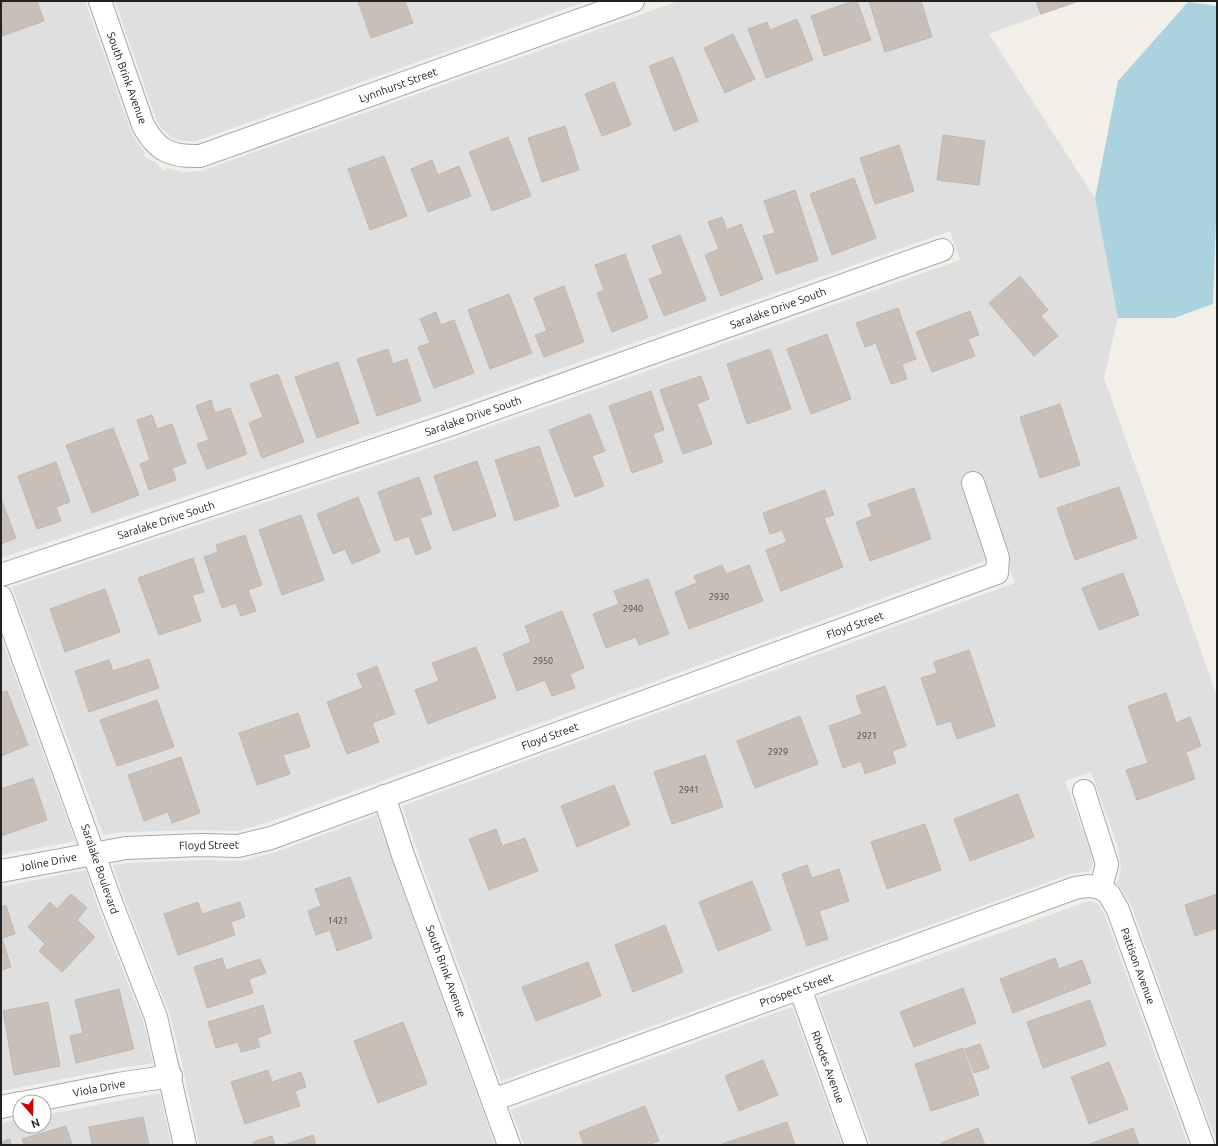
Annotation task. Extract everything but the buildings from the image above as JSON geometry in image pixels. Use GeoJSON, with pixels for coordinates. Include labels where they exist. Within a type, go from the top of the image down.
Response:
{"type":"FeatureCollection","features":[{"type":"Feature","properties":{"kind":"street","name":"South Brink Avenue"},"geometry":{"type":"LineString","coordinates":[[100,1],[143,125],[150,138],[162,149]]}},
{"type":"Feature","properties":{"kind":"street","name":"Lynnhurst Street"},"geometry":{"type":"LineString","coordinates":[[162,149],[183,157],[200,156],[633,1]]}},
{"type":"Feature","properties":{"kind":"street","name":"Saralake Drive South"},"geometry":{"type":"LineString","coordinates":[[1,575],[449,425],[942,250]]}},
{"type":"Feature","properties":{"kind":"street","name":"Floyd Street"},"geometry":{"type":"LineString","coordinates":[[94,852],[126,848],[201,845],[238,846],[271,838],[997,573],[998,558],[973,483]]}},
{"type":"Feature","properties":{"kind":"street","name":"Saralake Boulevard"},"geometry":{"type":"LineString","coordinates":[[1,597],[111,902],[156,1017],[185,1145]]}},
{"type":"Feature","properties":{"kind":"street"},"geometry":{"type":"LineString","coordinates":[[1084,791],[1107,864],[1101,888]]}},
{"type":"Feature","properties":{"kind":"street","name":"South Brink Avenue"},"geometry":{"type":"LineString","coordinates":[[384,796],[406,862],[509,1145]]}},
{"type":"Feature","properties":{"kind":"street","name":"Joline Drive"},"geometry":{"type":"LineString","coordinates":[[1,871],[94,852]]}},
{"type":"Feature","properties":{"kind":"street","name":"Prospect Street"},"geometry":{"type":"LineString","coordinates":[[493,1100],[1075,888],[1088,886],[1101,888]]}},
{"type":"Feature","properties":{"kind":"street","name":"Pattison Avenue"},"geometry":{"type":"LineString","coordinates":[[1101,888],[1109,894],[1118,910],[1203,1145]]}},
{"type":"Feature","properties":{"kind":"street","name":"Rhodes Avenue"},"geometry":{"type":"LineString","coordinates":[[800,988],[856,1145]]}},
{"type":"Feature","properties":{"kind":"street","name":"Viola Drive"},"geometry":{"type":"LineString","coordinates":[[52,1097],[118,1084],[170,1076]]}},
{"type":"Feature","properties":{"kind":"street"},"geometry":{"type":"LineString","coordinates":[[1,1107],[12,1105]]}},
{"type":"Feature","properties":{"kind":"shaded area"},"geometry":{"type":"Polygon","coordinates":[[[1,1],[85,1],[130,129],[145,153],[144,156],[155,162],[164,171],[167,168],[184,172],[201,171],[679,1],[1078,1],[989,34],[1095,198],[1118,318],[1104,378],[1217,696],[1217,1144],[1131,905],[1117,883],[1121,869],[1117,844],[1091,772],[1065,781],[1090,850],[1093,863],[1090,871],[1070,874],[501,1081],[417,850],[402,806],[1015,583],[1004,554],[266,823],[236,831],[200,830],[125,832],[103,835],[12,587],[455,439],[960,260],[950,231],[444,410],[1,558],[1,1]]]}},
{"type":"Feature","properties":{"kind":"shaded area"},"geometry":{"type":"Polygon","coordinates":[[[115,1],[587,1],[197,141],[183,141],[174,139],[161,128],[156,119],[115,1]]]}},
{"type":"Feature","properties":{"kind":"shaded area"},"geometry":{"type":"Polygon","coordinates":[[[1,637],[75,841],[1,855],[1,637]]]}},
{"type":"Feature","properties":{"kind":"shaded area"},"geometry":{"type":"Polygon","coordinates":[[[376,815],[495,1145],[199,1145],[181,1059],[169,1012],[124,898],[113,865],[202,860],[242,861],[276,852],[376,815]]]}},
{"type":"Feature","properties":{"kind":"shaded area"},"geometry":{"type":"Polygon","coordinates":[[[86,870],[98,908],[143,1021],[153,1063],[1,1091],[1,887],[86,870]]]}},
{"type":"Feature","properties":{"kind":"shaded area"},"geometry":{"type":"Polygon","coordinates":[[[1089,901],[1099,904],[1105,916],[1188,1145],[871,1145],[818,998],[1089,901]]]}},
{"type":"Feature","properties":{"kind":"shaded area"},"geometry":{"type":"Polygon","coordinates":[[[792,1007],[842,1145],[524,1145],[511,1110],[792,1007]]]}},
{"type":"Feature","properties":{"kind":"shaded area"},"geometry":{"type":"Polygon","coordinates":[[[160,1093],[171,1145],[1,1145],[1,1123],[12,1121],[12,1134],[52,1134],[52,1113],[160,1093]]]}},
{"type":"Feature","properties":{"kind":"water"},"geometry":{"type":"Polygon","coordinates":[[[1188,2],[1217,6],[1217,193],[1213,304],[1174,318],[1118,318],[1095,198],[1118,81],[1188,2]]]}}]}
